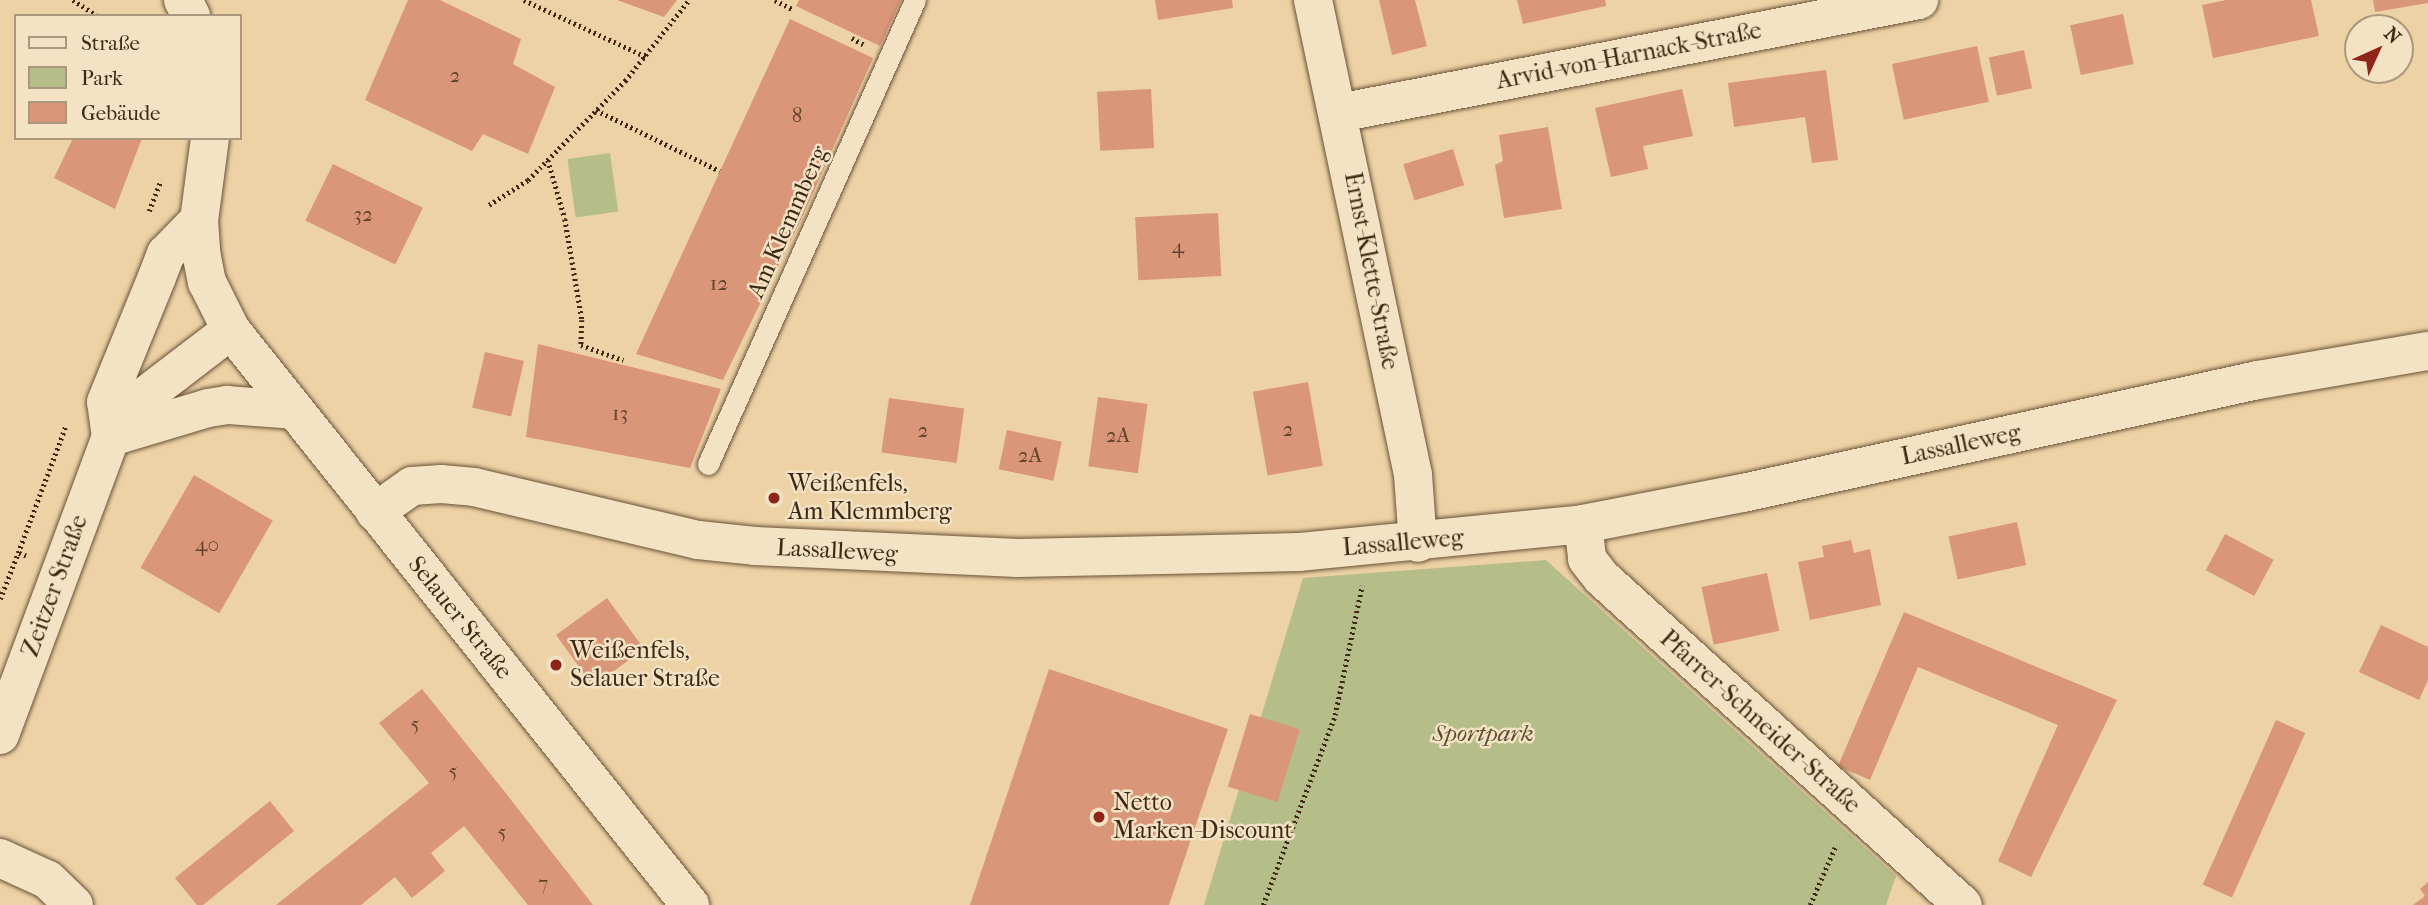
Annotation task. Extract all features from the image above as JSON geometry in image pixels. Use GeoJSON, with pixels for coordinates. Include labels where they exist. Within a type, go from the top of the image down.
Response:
{"type":"FeatureCollection","features":[{"type":"Feature","properties":{"kind":"street","name":"Ernst-Klette-Straße"},"geometry":{"type":"LineString","coordinates":[[1313,0],[1339,113],[1413,475],[1418,543]]}},
{"type":"Feature","properties":{"kind":"street","name":"Arvid-von-Harnack-Straße"},"geometry":{"type":"LineString","coordinates":[[1339,113],[1919,0]]}},
{"type":"Feature","properties":{"kind":"street"},"geometry":{"type":"LineString","coordinates":[[210,140],[199,220],[201,251],[207,282],[231,330]]}},
{"type":"Feature","properties":{"kind":"street","name":"Zeitzer Straße"},"geometry":{"type":"LineString","coordinates":[[111,437],[106,402],[166,254],[199,220]]}},
{"type":"Feature","properties":{"kind":"street","name":"Zeitzer Straße"},"geometry":{"type":"LineString","coordinates":[[0,735],[111,437],[133,405],[231,330]]}},
{"type":"Feature","properties":{"kind":"street","name":"Selauer Straße"},"geometry":{"type":"LineString","coordinates":[[231,330],[690,905]]}},
{"type":"Feature","properties":{"kind":"street","name":"Lassalleweg"},"geometry":{"type":"LineString","coordinates":[[375,512],[412,486],[442,484],[474,487],[698,540],[907,555],[1018,558],[1299,552],[1418,543],[1583,524],[1743,493],[2258,380],[2428,351]]}},
{"type":"Feature","properties":{"kind":"street"},"geometry":{"type":"LineString","coordinates":[[111,437],[208,408],[228,405],[294,410]]}},
{"type":"Feature","properties":{"kind":"street","name":"Pfarrer-Schneider-Straße"},"geometry":{"type":"LineString","coordinates":[[1583,524],[1587,559],[1602,578],[1964,905]]}},
{"type":"Feature","properties":{"kind":"street"},"geometry":{"type":"LineString","coordinates":[[0,858],[48,880],[74,905]]}},
{"type":"Feature","properties":{"kind":"lane","name":"Am Klemmberg"},"geometry":{"type":"LineString","coordinates":[[708,464],[915,0]]}},
{"type":"Feature","properties":{"kind":"path"},"geometry":{"type":"LineString","coordinates":[[74,0],[94,14]]}},
{"type":"Feature","properties":{"kind":"path"},"geometry":{"type":"LineString","coordinates":[[524,0],[647,57]]}},
{"type":"Feature","properties":{"kind":"path"},"geometry":{"type":"LineString","coordinates":[[489,205],[528,180],[647,57],[689,0]]}},
{"type":"Feature","properties":{"kind":"path"},"geometry":{"type":"LineString","coordinates":[[775,0],[794,9]]}},
{"type":"Feature","properties":{"kind":"path"},"geometry":{"type":"LineString","coordinates":[[596,110],[720,171]]}},
{"type":"Feature","properties":{"kind":"path"},"geometry":{"type":"LineString","coordinates":[[548,159],[565,219],[582,320],[581,345],[623,360]]}},
{"type":"Feature","properties":{"kind":"path"},"geometry":{"type":"LineString","coordinates":[[1263,905],[1335,715],[1361,600],[1365,546]]}},
{"type":"Feature","properties":{"kind":"path"},"geometry":{"type":"LineString","coordinates":[[0,599],[18,553]]}},
{"type":"Feature","properties":{"kind":"path"},"geometry":{"type":"LineString","coordinates":[[1810,905],[1853,806]]}},
{"type":"Feature","properties":{"kind":"green space"},"geometry":{"type":"Polygon","coordinates":[[[610,153],[618,211],[576,217],[567,159],[610,153]]]}},
{"type":"Feature","properties":{"kind":"green space","name":"Sportpark"},"geometry":{"type":"Polygon","coordinates":[[[1546,560],[1896,876],[1886,905],[1204,905],[1303,578],[1546,560]]]}},
{"type":"Feature","properties":{"kind":"building"},"geometry":{"type":"Polygon","coordinates":[[[408,0],[440,0],[521,39],[513,64],[555,87],[528,154],[483,134],[472,151],[365,100],[408,0]]]}},
{"type":"Feature","properties":{"kind":"building"},"geometry":{"type":"Polygon","coordinates":[[[617,0],[677,0],[664,17],[617,0]]]}},
{"type":"Feature","properties":{"kind":"building"},"geometry":{"type":"Polygon","coordinates":[[[799,0],[901,0],[880,46],[796,6],[799,0]]]}},
{"type":"Feature","properties":{"kind":"building"},"geometry":{"type":"Polygon","coordinates":[[[1155,0],[1232,0],[1233,8],[1158,20],[1155,0]]]}},
{"type":"Feature","properties":{"kind":"building"},"geometry":{"type":"Polygon","coordinates":[[[1379,0],[1415,0],[1427,46],[1392,55],[1379,0]]]}},
{"type":"Feature","properties":{"kind":"building"},"geometry":{"type":"Polygon","coordinates":[[[1517,0],[1605,0],[1606,6],[1523,24],[1517,0]]]}},
{"type":"Feature","properties":{"kind":"building"},"geometry":{"type":"Polygon","coordinates":[[[2226,0],[2311,0],[2319,36],[2213,58],[2202,5],[2226,0]]]}},
{"type":"Feature","properties":{"kind":"building"},"geometry":{"type":"Polygon","coordinates":[[[2373,0],[2428,0],[2428,3],[2375,12],[2373,0]]]}},
{"type":"Feature","properties":{"kind":"building"},"geometry":{"type":"Polygon","coordinates":[[[2123,14],[2134,64],[2081,75],[2070,25],[2123,14]]]}},
{"type":"Feature","properties":{"kind":"building"},"geometry":{"type":"Polygon","coordinates":[[[790,19],[873,58],[804,213],[723,380],[636,354],[790,19]]]}},
{"type":"Feature","properties":{"kind":"building"},"geometry":{"type":"Polygon","coordinates":[[[1977,46],[1989,102],[1904,120],[1892,64],[1977,46]]]}},
{"type":"Feature","properties":{"kind":"building"},"geometry":{"type":"Polygon","coordinates":[[[2024,50],[2032,88],[1997,96],[1989,57],[2024,50]]]}},
{"type":"Feature","properties":{"kind":"building"},"geometry":{"type":"Polygon","coordinates":[[[1826,70],[1838,160],[1812,163],[1805,117],[1734,127],[1728,83],[1826,70]]]}},
{"type":"Feature","properties":{"kind":"building"},"geometry":{"type":"Polygon","coordinates":[[[1151,89],[1154,148],[1100,151],[1097,92],[1151,89]]]}},
{"type":"Feature","properties":{"kind":"building"},"geometry":{"type":"Polygon","coordinates":[[[1682,89],[1693,136],[1643,146],[1648,169],[1611,177],[1595,108],[1682,89]]]}},
{"type":"Feature","properties":{"kind":"building"},"geometry":{"type":"Polygon","coordinates":[[[1548,127],[1562,209],[1504,218],[1495,165],[1503,161],[1499,135],[1548,127]]]}},
{"type":"Feature","properties":{"kind":"building"},"geometry":{"type":"Polygon","coordinates":[[[72,140],[141,140],[115,209],[54,178],[72,140]]]}},
{"type":"Feature","properties":{"kind":"building"},"geometry":{"type":"Polygon","coordinates":[[[1453,149],[1464,185],[1414,201],[1403,164],[1453,149]]]}},
{"type":"Feature","properties":{"kind":"building"},"geometry":{"type":"Polygon","coordinates":[[[333,164],[423,208],[395,264],[305,221],[333,164]]]}},
{"type":"Feature","properties":{"kind":"building"},"geometry":{"type":"Polygon","coordinates":[[[1218,213],[1221,276],[1138,280],[1135,217],[1218,213]]]}},
{"type":"Feature","properties":{"kind":"building"},"geometry":{"type":"Polygon","coordinates":[[[538,344],[721,389],[690,468],[526,437],[538,344]]]}},
{"type":"Feature","properties":{"kind":"building"},"geometry":{"type":"Polygon","coordinates":[[[485,352],[524,361],[511,417],[472,408],[485,352]]]}},
{"type":"Feature","properties":{"kind":"building"},"geometry":{"type":"Polygon","coordinates":[[[1308,382],[1323,466],[1268,475],[1253,392],[1308,382]]]}},
{"type":"Feature","properties":{"kind":"building"},"geometry":{"type":"Polygon","coordinates":[[[1098,397],[1148,404],[1138,473],[1088,466],[1098,397]]]}},
{"type":"Feature","properties":{"kind":"building"},"geometry":{"type":"Polygon","coordinates":[[[889,398],[964,409],[957,463],[881,452],[889,398]]]}},
{"type":"Feature","properties":{"kind":"building"},"geometry":{"type":"Polygon","coordinates":[[[1007,430],[1062,442],[1053,481],[999,469],[1007,430]]]}},
{"type":"Feature","properties":{"kind":"building"},"geometry":{"type":"Polygon","coordinates":[[[194,475],[273,520],[219,613],[140,568],[194,475]]]}},
{"type":"Feature","properties":{"kind":"building"},"geometry":{"type":"Polygon","coordinates":[[[2017,522],[2026,565],[1958,580],[1949,537],[2017,522]]]}},
{"type":"Feature","properties":{"kind":"building"},"geometry":{"type":"Polygon","coordinates":[[[2225,534],[2274,560],[2254,596],[2206,570],[2225,534]]]}},
{"type":"Feature","properties":{"kind":"building"},"geometry":{"type":"Polygon","coordinates":[[[1851,540],[1854,553],[1870,549],[1881,605],[1810,620],[1798,562],[1824,557],[1822,546],[1851,540]]]}},
{"type":"Feature","properties":{"kind":"building"},"geometry":{"type":"Polygon","coordinates":[[[1767,573],[1779,631],[1714,645],[1701,587],[1767,573]]]}},
{"type":"Feature","properties":{"kind":"building"},"geometry":{"type":"Polygon","coordinates":[[[607,598],[644,649],[593,686],[556,635],[607,598]]]}},
{"type":"Feature","properties":{"kind":"building"},"geometry":{"type":"Polygon","coordinates":[[[1904,612],[2117,700],[2031,877],[1998,861],[2058,725],[1918,667],[1870,780],[1838,766],[1904,612]]]}},
{"type":"Feature","properties":{"kind":"building"},"geometry":{"type":"Polygon","coordinates":[[[2381,625],[2428,647],[2428,680],[2419,700],[2359,672],[2381,625]]]}},
{"type":"Feature","properties":{"kind":"building","name":"Netto Marken-Discount"},"geometry":{"type":"Polygon","coordinates":[[[1049,669],[1228,729],[1169,905],[970,905],[1049,669]]]}},
{"type":"Feature","properties":{"kind":"building"},"geometry":{"type":"Polygon","coordinates":[[[422,689],[593,905],[528,905],[464,826],[431,853],[445,871],[412,898],[395,877],[361,905],[276,905],[429,783],[379,723],[422,689]]]}},
{"type":"Feature","properties":{"kind":"building"},"geometry":{"type":"Polygon","coordinates":[[[1250,714],[1300,729],[1278,802],[1228,787],[1250,714]]]}},
{"type":"Feature","properties":{"kind":"building"},"geometry":{"type":"Polygon","coordinates":[[[2276,720],[2305,733],[2232,897],[2203,884],[2276,720]]]}},
{"type":"Feature","properties":{"kind":"building"},"geometry":{"type":"Polygon","coordinates":[[[270,801],[294,831],[203,905],[197,905],[175,878],[270,801]]]}},
{"type":"Feature","properties":{"kind":"building"},"geometry":{"type":"Polygon","coordinates":[[[2428,882],[2428,905],[2413,905],[2425,896],[2420,889],[2428,882]]]}},
{"type":"Feature","properties":{"kind":"place","name":"Weißenfels, Am Klemmberg"},"geometry":{"type":"Point","coordinates":[774,498]}},
{"type":"Feature","properties":{"kind":"place","name":"Weißenfels, Selauer Straße"},"geometry":{"type":"Point","coordinates":[556,665]}},
{"type":"Feature","properties":{"kind":"place","name":"Netto Marken-Discount"},"geometry":{"type":"Point","coordinates":[1099,817]}}]}
